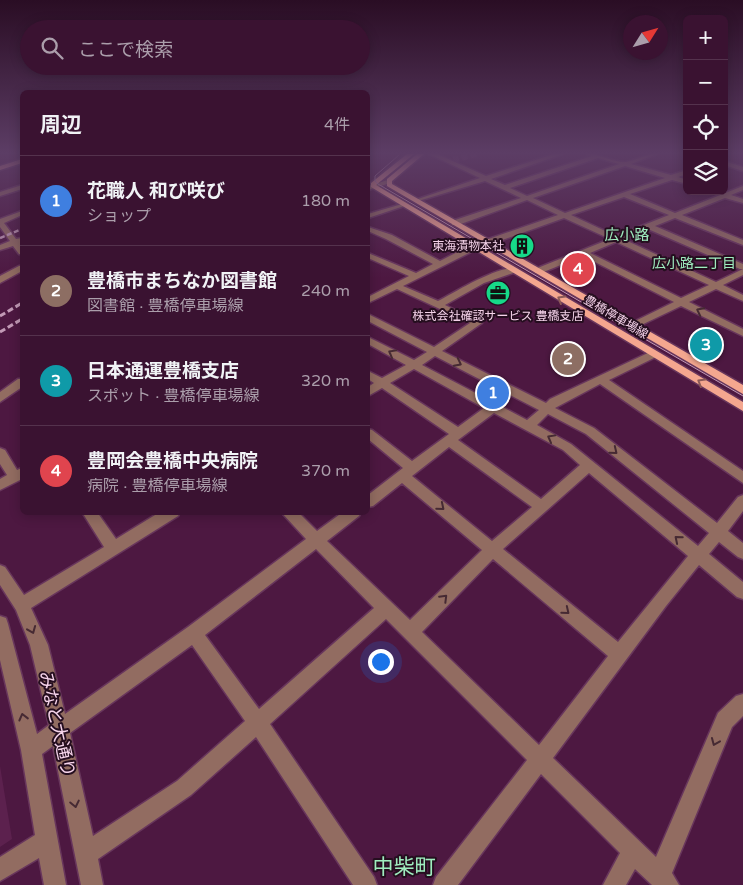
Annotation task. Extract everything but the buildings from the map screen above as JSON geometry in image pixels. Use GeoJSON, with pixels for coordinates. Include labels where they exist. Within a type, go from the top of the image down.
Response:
{"type":"FeatureCollection","features":[{"type":"Feature","properties":{"kind":"main road","name":"豊橋停車場線"},"geometry":{"type":"LineString","coordinates":[[385,195],[743,407]]}},
{"type":"Feature","properties":{"kind":"main road","name":"豊橋停車場線"},"geometry":{"type":"LineString","coordinates":[[408,195],[743,390]]}},
{"type":"Feature","properties":{"kind":"street"},"geometry":{"type":"LineString","coordinates":[[417,201],[434,195]]}},
{"type":"Feature","properties":{"kind":"street"},"geometry":{"type":"LineString","coordinates":[[523,195],[743,298]]}},
{"type":"Feature","properties":{"kind":"street"},"geometry":{"type":"LineString","coordinates":[[456,223],[536,195]]}},
{"type":"Feature","properties":{"kind":"street"},"geometry":{"type":"LineString","coordinates":[[370,299],[474,247],[619,195]]}},
{"type":"Feature","properties":{"kind":"street"},"geometry":{"type":"LineString","coordinates":[[626,195],[743,242]]}},
{"type":"Feature","properties":{"kind":"street"},"geometry":{"type":"LineString","coordinates":[[538,271],[725,195]]}},
{"type":"Feature","properties":{"kind":"street"},"geometry":{"type":"LineString","coordinates":[[727,195],[743,201]]}},
{"type":"Feature","properties":{"kind":"street"},"geometry":{"type":"LineString","coordinates":[[370,215],[404,205]]}},
{"type":"Feature","properties":{"kind":"street"},"geometry":{"type":"LineString","coordinates":[[0,248],[18,241],[0,222],[20,214]]}},
{"type":"Feature","properties":{"kind":"street"},"geometry":{"type":"LineString","coordinates":[[648,226],[743,267]]}},
{"type":"Feature","properties":{"kind":"street"},"geometry":{"type":"LineString","coordinates":[[370,230],[389,237],[439,264]]}},
{"type":"Feature","properties":{"kind":"street"},"geometry":{"type":"LineString","coordinates":[[584,253],[743,333]]}},
{"type":"Feature","properties":{"kind":"street"},"geometry":{"type":"LineString","coordinates":[[370,255],[416,276]]}},
{"type":"Feature","properties":{"kind":"street"},"geometry":{"type":"LineString","coordinates":[[0,280],[20,269]]}},
{"type":"Feature","properties":{"kind":"street"},"geometry":{"type":"LineString","coordinates":[[438,305],[481,281],[513,270]]}},
{"type":"Feature","properties":{"kind":"street"},"geometry":{"type":"LineString","coordinates":[[632,326],[743,272]]}},
{"type":"Feature","properties":{"kind":"street"},"geometry":{"type":"LineString","coordinates":[[370,391],[414,365],[477,323],[396,286]]}},
{"type":"Feature","properties":{"kind":"street"},"geometry":{"type":"LineString","coordinates":[[370,318],[590,431],[743,552]]}},
{"type":"Feature","properties":{"kind":"street"},"geometry":{"type":"LineString","coordinates":[[370,341],[567,447],[743,592]]}},
{"type":"Feature","properties":{"kind":"street"},"geometry":{"type":"LineString","coordinates":[[529,426],[554,402],[654,354]]}},
{"type":"Feature","properties":{"kind":"street"},"geometry":{"type":"LineString","coordinates":[[370,375],[541,506]]}},
{"type":"Feature","properties":{"kind":"street"},"geometry":{"type":"LineString","coordinates":[[600,380],[743,478]]}},
{"type":"Feature","properties":{"kind":"street"},"geometry":{"type":"LineString","coordinates":[[0,398],[20,384]]}},
{"type":"Feature","properties":{"kind":"street"},"geometry":{"type":"LineString","coordinates":[[10,391],[20,395]]}},
{"type":"Feature","properties":{"kind":"street"},"geometry":{"type":"LineString","coordinates":[[370,501],[493,407]]}},
{"type":"Feature","properties":{"kind":"street"},"geometry":{"type":"LineString","coordinates":[[370,435],[408,473],[492,550],[619,654]]}},
{"type":"Feature","properties":{"kind":"street"},"geometry":{"type":"LineString","coordinates":[[0,453],[19,475],[0,485]]}},
{"type":"Feature","properties":{"kind":"street"},"geometry":{"type":"LineString","coordinates":[[410,632],[492,550],[589,465]]}},
{"type":"Feature","properties":{"kind":"street"},"geometry":{"type":"LineString","coordinates":[[444,885],[665,594],[743,501]]}},
{"type":"Feature","properties":{"kind":"street"},"geometry":{"type":"LineString","coordinates":[[91,515],[114,549]]}},
{"type":"Feature","properties":{"kind":"street"},"geometry":{"type":"LineString","coordinates":[[22,605],[168,515]]}},
{"type":"Feature","properties":{"kind":"street"},"geometry":{"type":"LineString","coordinates":[[291,515],[663,881],[725,720],[743,703]]}},
{"type":"Feature","properties":{"kind":"street"},"geometry":{"type":"LineString","coordinates":[[31,750],[194,633],[350,515]]}},
{"type":"Feature","properties":{"kind":"street","name":"みなと大通り"},"geometry":{"type":"LineString","coordinates":[[0,572],[22,605],[39,645],[60,731],[92,885]]}},
{"type":"Feature","properties":{"kind":"street"},"geometry":{"type":"LineString","coordinates":[[86,854],[184,788],[386,608]]}},
{"type":"Feature","properties":{"kind":"street","name":"みなと大通り"},"geometry":{"type":"LineString","coordinates":[[0,624],[31,750],[55,885]]}},
{"type":"Feature","properties":{"kind":"street"},"geometry":{"type":"LineString","coordinates":[[194,633],[257,722],[366,885]]}},
{"type":"Feature","properties":{"kind":"street"},"geometry":{"type":"LineString","coordinates":[[0,870],[47,840]]}},
{"type":"Feature","properties":{"kind":"street"},"geometry":{"type":"LineString","coordinates":[[614,885],[633,851]]}},
{"type":"Feature","properties":{"kind":"shaded area"},"geometry":{"type":"Polygon","coordinates":[[[0,766],[12,839],[0,847],[0,766]]]}},
{"type":"Feature","properties":{"kind":"tram line"},"geometry":{"type":"LineString","coordinates":[[397,195],[743,396]]}},
{"type":"Feature","properties":{"kind":"railway"},"geometry":{"type":"LineString","coordinates":[[0,238],[20,230]]}},
{"type":"Feature","properties":{"kind":"railway"},"geometry":{"type":"LineString","coordinates":[[0,316],[20,304]]}},
{"type":"Feature","properties":{"kind":"railway"},"geometry":{"type":"LineString","coordinates":[[0,332],[20,320]]}},
{"type":"Feature","properties":{"kind":"place","name":"東海漬物本社"},"geometry":{"type":"Point","coordinates":[522,246]}},
{"type":"Feature","properties":{"kind":"place","name":"豊岡会豊橋中央病院"},"geometry":{"type":"Point","coordinates":[578,269]}},
{"type":"Feature","properties":{"kind":"place","name":"株式会社確認サービス 豊橋支店"},"geometry":{"type":"Point","coordinates":[498,293]}},
{"type":"Feature","properties":{"kind":"place","name":"日本通運豊橋支店"},"geometry":{"type":"Point","coordinates":[706,345]}},
{"type":"Feature","properties":{"kind":"place","name":"豊橋市まちなか図書館"},"geometry":{"type":"Point","coordinates":[568,359]}},
{"type":"Feature","properties":{"kind":"place","name":"花職人 和び咲び"},"geometry":{"type":"Point","coordinates":[493,393]}},
{"type":"Feature","properties":{"kind":"district","name":"広小路"},"geometry":{"type":"Point","coordinates":[627,235]}},
{"type":"Feature","properties":{"kind":"district","name":"広小路二丁目"},"geometry":{"type":"Point","coordinates":[694,263]}},
{"type":"Feature","properties":{"kind":"district","name":"中柴町"},"geometry":{"type":"Point","coordinates":[404,867]}}]}
